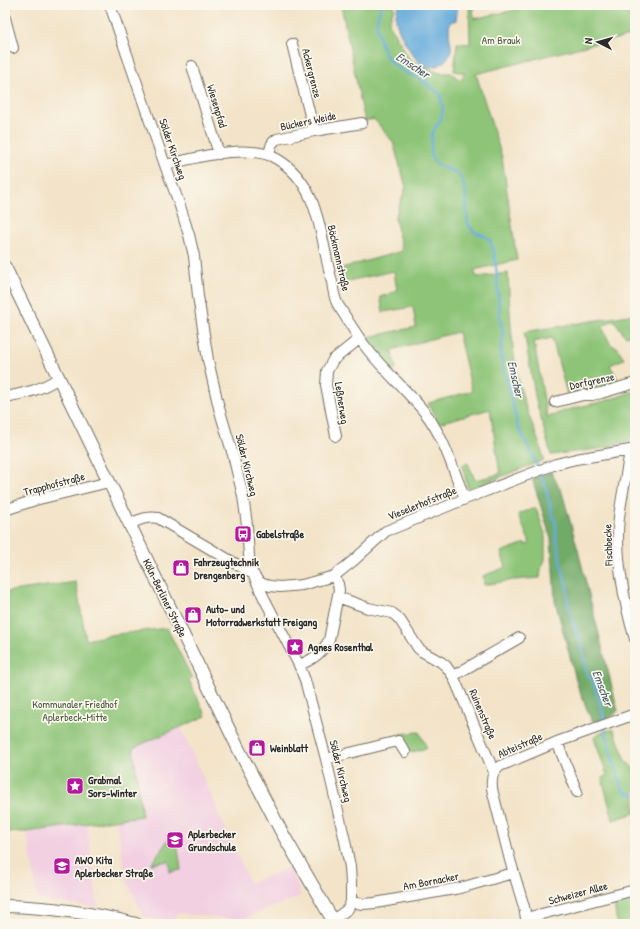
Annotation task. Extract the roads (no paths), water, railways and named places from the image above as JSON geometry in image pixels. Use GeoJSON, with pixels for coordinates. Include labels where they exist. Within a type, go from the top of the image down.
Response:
{"type":"FeatureCollection","features":[{"type":"Feature","properties":{"kind":"main road","name":"Köln-Berliner Straße"},"geometry":{"type":"LineString","coordinates":[[5,267],[204,680],[266,803],[334,922]]}},
{"type":"Feature","properties":{"kind":"main road"},"geometry":{"type":"LineString","coordinates":[[5,906],[65,911],[136,924]]}},
{"type":"Feature","properties":{"kind":"street","name":"Sölder Kirchweg"},"geometry":{"type":"LineString","coordinates":[[110,5],[180,206],[191,242],[208,360],[219,408],[243,496],[249,556],[253,574],[299,665],[305,680],[326,759],[345,840],[351,879],[351,902]]}},
{"type":"Feature","properties":{"kind":"street"},"geometry":{"type":"LineString","coordinates":[[5,18],[13,48]]}},
{"type":"Feature","properties":{"kind":"street","name":"Ackergrenze"},"geometry":{"type":"LineString","coordinates":[[292,44],[314,131]]}},
{"type":"Feature","properties":{"kind":"street","name":"Wiesenpfad"},"geometry":{"type":"LineString","coordinates":[[192,66],[219,154]]}},
{"type":"Feature","properties":{"kind":"street","name":"Bückers Weide"},"geometry":{"type":"LineString","coordinates":[[269,155],[273,142],[277,140],[314,131],[362,123]]}},
{"type":"Feature","properties":{"kind":"street","name":"Böckmannstraße"},"geometry":{"type":"LineString","coordinates":[[165,165],[219,154],[252,152],[269,155],[277,159],[291,170],[305,187],[316,213],[337,302],[365,347],[415,401],[431,422],[443,444],[465,499]]}},
{"type":"Feature","properties":{"kind":"street","name":"Leßnerweg"},"geometry":{"type":"LineString","coordinates":[[336,436],[326,385],[327,371],[333,360],[359,339]]}},
{"type":"Feature","properties":{"kind":"street"},"geometry":{"type":"LineString","coordinates":[[5,397],[39,389],[59,378]]}},
{"type":"Feature","properties":{"kind":"street","name":"Dorfgrenze"},"geometry":{"type":"LineString","coordinates":[[554,402],[584,395],[601,393],[635,383]]}},
{"type":"Feature","properties":{"kind":"street","name":"Vieselerhofstraße"},"geometry":{"type":"LineString","coordinates":[[129,524],[137,520],[150,517],[162,519],[253,574],[258,581],[263,584],[280,587],[302,585],[334,576],[386,531],[547,467],[576,459],[633,449]]}},
{"type":"Feature","properties":{"kind":"street","name":"Fischbecke"},"geometry":{"type":"LineString","coordinates":[[633,449],[619,517],[618,544],[625,597],[635,638]]}},
{"type":"Feature","properties":{"kind":"street","name":"Trapphofstraße"},"geometry":{"type":"LineString","coordinates":[[5,510],[35,500],[109,482]]}},
{"type":"Feature","properties":{"kind":"street"},"geometry":{"type":"LineString","coordinates":[[299,665],[308,662],[318,655],[329,640],[339,590],[334,576]]}},
{"type":"Feature","properties":{"kind":"street","name":"Ruinenstraße"},"geometry":{"type":"LineString","coordinates":[[338,597],[368,608],[392,613],[400,620],[418,648],[441,662],[453,676],[494,772],[492,778],[493,793],[513,873],[527,921]]}},
{"type":"Feature","properties":{"kind":"street"},"geometry":{"type":"LineString","coordinates":[[453,676],[519,638]]}},
{"type":"Feature","properties":{"kind":"street","name":"Abteistraße"},"geometry":{"type":"LineString","coordinates":[[494,772],[500,766],[557,742],[635,714]]}},
{"type":"Feature","properties":{"kind":"street"},"geometry":{"type":"LineString","coordinates":[[326,759],[397,736],[405,752]]}},
{"type":"Feature","properties":{"kind":"street","name":"Abteistraße"},"geometry":{"type":"LineString","coordinates":[[557,742],[577,792]]}},
{"type":"Feature","properties":{"kind":"street","name":"Am Bornacker"},"geometry":{"type":"LineString","coordinates":[[351,902],[363,904],[375,903],[460,888],[513,873]]}},
{"type":"Feature","properties":{"kind":"street","name":"Schweizer Allee"},"geometry":{"type":"LineString","coordinates":[[527,921],[635,890]]}},
{"type":"Feature","properties":{"kind":"street"},"geometry":{"type":"LineString","coordinates":[[334,922],[348,909],[351,902]]}},
{"type":"Feature","properties":{"kind":"water"},"geometry":{"type":"Polygon","coordinates":[[[399,5],[458,5],[456,21],[451,21],[449,26],[451,51],[443,63],[437,66],[428,67],[416,59],[397,25],[396,14],[399,5]]]}},
{"type":"Feature","properties":{"kind":"waterway","name":"Emscher"},"geometry":{"type":"LineString","coordinates":[[381,5],[377,20],[377,28],[382,47],[387,58],[404,72],[417,77],[440,94],[443,108],[441,119],[432,134],[431,155],[434,162],[457,173],[463,181],[466,195],[468,224],[474,232],[483,235],[490,240],[496,266],[500,318],[503,333],[501,358],[518,427],[538,468]]}},
{"type":"Feature","properties":{"kind":"waterway"},"geometry":{"type":"LineString","coordinates":[[427,74],[427,83]]}},
{"type":"Feature","properties":{"kind":"waterway","name":"Emscher"},"geometry":{"type":"LineString","coordinates":[[540,473],[545,485],[556,525],[556,539],[567,587],[568,605],[582,646],[587,674],[592,680],[603,712],[604,721]]}},
{"type":"Feature","properties":{"kind":"waterway","name":"Emscher"},"geometry":{"type":"LineString","coordinates":[[605,728],[622,788],[626,793],[635,795]]}},
{"type":"Feature","properties":{"kind":"place","name":"Gabelstraße"},"geometry":{"type":"Point","coordinates":[243,534]}},
{"type":"Feature","properties":{"kind":"place","name":"Fahrzeugtechnik Drengenberg"},"geometry":{"type":"Point","coordinates":[181,568]}},
{"type":"Feature","properties":{"kind":"place","name":"Auto- und Motorradwerkstatt Freigang"},"geometry":{"type":"Point","coordinates":[193,615]}},
{"type":"Feature","properties":{"kind":"place","name":"Agnes Rosenthal"},"geometry":{"type":"Point","coordinates":[295,647]}},
{"type":"Feature","properties":{"kind":"place","name":"Weinblatt"},"geometry":{"type":"Point","coordinates":[257,748]}},
{"type":"Feature","properties":{"kind":"place","name":"Grabmal Sors-Winter"},"geometry":{"type":"Point","coordinates":[75,786]}},
{"type":"Feature","properties":{"kind":"place","name":"Aplerbecker Grundschule"},"geometry":{"type":"Point","coordinates":[175,840]}},
{"type":"Feature","properties":{"kind":"place","name":"AWO Kita Aplerbecker Straße"},"geometry":{"type":"Point","coordinates":[62,866]}},
{"type":"Feature","properties":{"kind":"park label","name":"Am Brauk"},"geometry":{"type":"Point","coordinates":[501,40]}},
{"type":"Feature","properties":{"kind":"park label","name":"Kommunaler Friedhof Aplerbeck-Mitte"},"geometry":{"type":"Point","coordinates":[75,710]}}]}
